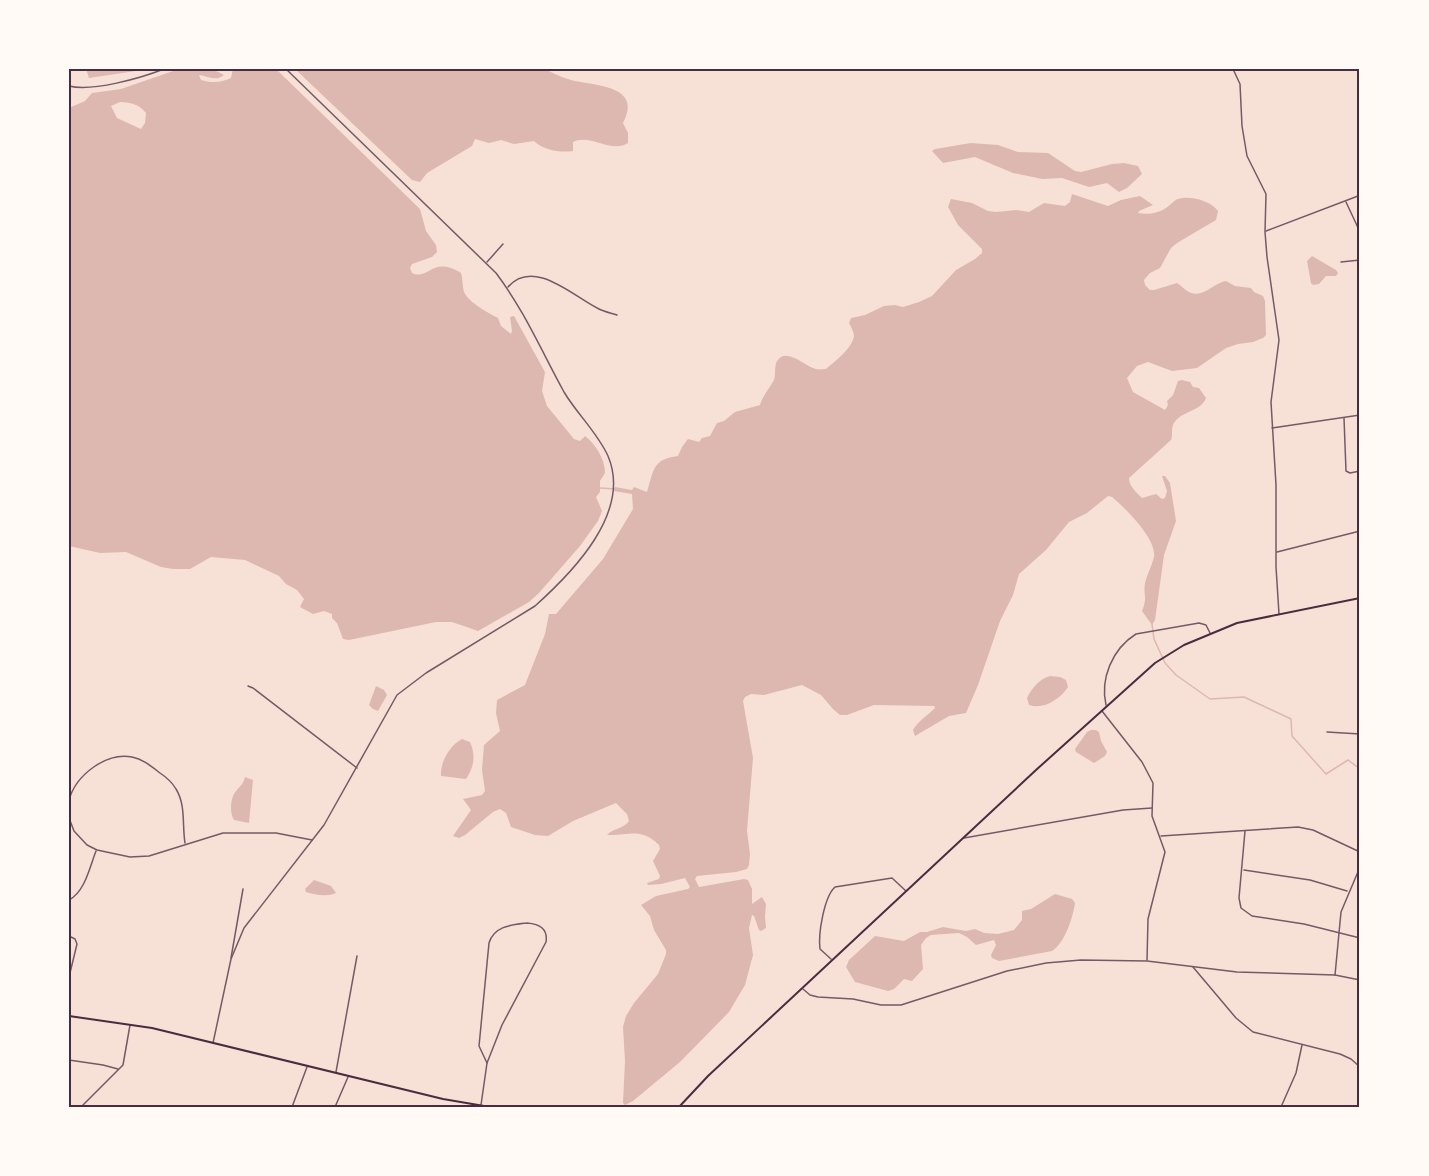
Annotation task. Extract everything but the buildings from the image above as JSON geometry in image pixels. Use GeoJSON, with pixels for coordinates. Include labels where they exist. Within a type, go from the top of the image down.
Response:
{"type":"FeatureCollection","features":[{"type":"Feature","properties":{"kind":"main road"},"geometry":{"type":"LineString","coordinates":[[680,1107],[708,1076],[963,838],[1101,710],[1165,656],[1210,633],[1237,623],[1360,598]]}},
{"type":"Feature","properties":{"kind":"main road"},"geometry":{"type":"LineString","coordinates":[[69,1016],[130,1024],[474,1106],[490,1107]]}},
{"type":"Feature","properties":{"kind":"street"},"geometry":{"type":"LineString","coordinates":[[69,86],[83,88],[107,84],[164,69]]}},
{"type":"Feature","properties":{"kind":"street"},"geometry":{"type":"LineString","coordinates":[[231,959],[238,939],[250,918],[313,840],[357,768],[397,695],[535,606],[554,589],[600,530],[610,508],[614,486],[610,463],[603,447],[568,398],[507,288],[486,263],[286,69]]}},
{"type":"Feature","properties":{"kind":"street"},"geometry":{"type":"LineString","coordinates":[[1233,69],[1240,84],[1242,126],[1251,167],[1266,195],[1265,232],[1280,345],[1272,387],[1279,615]]}},
{"type":"Feature","properties":{"kind":"street"},"geometry":{"type":"LineString","coordinates":[[1265,232],[1358,196]]}},
{"type":"Feature","properties":{"kind":"street"},"geometry":{"type":"LineString","coordinates":[[1346,201],[1360,232]]}},
{"type":"Feature","properties":{"kind":"street"},"geometry":{"type":"LineString","coordinates":[[486,263],[503,244]]}},
{"type":"Feature","properties":{"kind":"street"},"geometry":{"type":"LineString","coordinates":[[1341,262],[1360,260]]}},
{"type":"Feature","properties":{"kind":"street"},"geometry":{"type":"LineString","coordinates":[[507,288],[518,280],[530,277],[544,278],[599,309],[617,315]]}},
{"type":"Feature","properties":{"kind":"street"},"geometry":{"type":"LineString","coordinates":[[1272,428],[1360,414]]}},
{"type":"Feature","properties":{"kind":"street"},"geometry":{"type":"LineString","coordinates":[[1344,417],[1347,472],[1360,471]]}},
{"type":"Feature","properties":{"kind":"street"},"geometry":{"type":"LineString","coordinates":[[1276,552],[1360,531]]}},
{"type":"Feature","properties":{"kind":"street"},"geometry":{"type":"LineString","coordinates":[[1106,706],[1104,683],[1110,663],[1131,637],[1199,623],[1206,625],[1210,633]]}},
{"type":"Feature","properties":{"kind":"street"},"geometry":{"type":"LineString","coordinates":[[248,686],[255,689],[357,768]]}},
{"type":"Feature","properties":{"kind":"street"},"geometry":{"type":"LineString","coordinates":[[1101,710],[1150,775],[1154,788],[1152,808],[1165,856],[1155,885],[1148,919],[1147,961]]}},
{"type":"Feature","properties":{"kind":"street"},"geometry":{"type":"LineString","coordinates":[[1327,732],[1360,734]]}},
{"type":"Feature","properties":{"kind":"street"},"geometry":{"type":"LineString","coordinates":[[69,800],[76,784],[98,764],[120,756],[138,758],[170,780],[177,790],[183,807],[185,844]]}},
{"type":"Feature","properties":{"kind":"street"},"geometry":{"type":"LineString","coordinates":[[963,838],[1123,810],[1152,808]]}},
{"type":"Feature","properties":{"kind":"street"},"geometry":{"type":"LineString","coordinates":[[69,818],[78,836],[87,845],[96,850],[130,857],[140,857],[212,835],[228,833],[276,833],[313,840]]}},
{"type":"Feature","properties":{"kind":"street"},"geometry":{"type":"LineString","coordinates":[[1160,836],[1289,826],[1306,828],[1360,852]]}},
{"type":"Feature","properties":{"kind":"street"},"geometry":{"type":"LineString","coordinates":[[1245,830],[1239,903],[1248,914],[1305,924],[1360,938]]}},
{"type":"Feature","properties":{"kind":"street"},"geometry":{"type":"LineString","coordinates":[[69,900],[75,897],[80,890],[96,850]]}},
{"type":"Feature","properties":{"kind":"street"},"geometry":{"type":"LineString","coordinates":[[1335,975],[1341,912],[1360,867]]}},
{"type":"Feature","properties":{"kind":"street"},"geometry":{"type":"LineString","coordinates":[[1243,870],[1310,880],[1348,892]]}},
{"type":"Feature","properties":{"kind":"street"},"geometry":{"type":"LineString","coordinates":[[832,961],[820,946],[827,900],[835,887],[892,878],[907,891]]}},
{"type":"Feature","properties":{"kind":"street"},"geometry":{"type":"LineString","coordinates":[[213,1044],[243,889]]}},
{"type":"Feature","properties":{"kind":"street"},"geometry":{"type":"LineString","coordinates":[[481,1106],[487,1063],[502,1025],[546,942],[546,932],[538,924],[527,923],[506,927],[498,930],[491,938],[480,1046],[487,1063]]}},
{"type":"Feature","properties":{"kind":"street"},"geometry":{"type":"LineString","coordinates":[[69,936],[75,939],[77,944],[69,977]]}},
{"type":"Feature","properties":{"kind":"street"},"geometry":{"type":"LineString","coordinates":[[336,1073],[357,956]]}},
{"type":"Feature","properties":{"kind":"street"},"geometry":{"type":"LineString","coordinates":[[802,988],[810,995],[818,997],[846,998],[880,1005],[901,1005],[1007,971],[1068,960],[1147,961],[1256,973],[1335,975],[1360,980]]}},
{"type":"Feature","properties":{"kind":"street"},"geometry":{"type":"LineString","coordinates":[[1192,965],[1247,1029],[1260,1035],[1340,1053],[1360,1067]]}},
{"type":"Feature","properties":{"kind":"street"},"geometry":{"type":"LineString","coordinates":[[83,1105],[118,1070],[125,1059],[130,1024]]}},
{"type":"Feature","properties":{"kind":"street"},"geometry":{"type":"LineString","coordinates":[[1281,1107],[1296,1073],[1302,1044]]}},
{"type":"Feature","properties":{"kind":"street"},"geometry":{"type":"LineString","coordinates":[[69,1060],[103,1065],[118,1070]]}},
{"type":"Feature","properties":{"kind":"street"},"geometry":{"type":"LineString","coordinates":[[292,1107],[307,1066]]}},
{"type":"Feature","properties":{"kind":"street"},"geometry":{"type":"LineString","coordinates":[[335,1107],[348,1076]]}},
{"type":"Feature","properties":{"kind":"shaded area"},"geometry":{"type":"Polygon","coordinates":[[[86,69],[149,69],[89,78],[86,69]]]}},
{"type":"Feature","properties":{"kind":"shaded area"},"geometry":{"type":"Polygon","coordinates":[[[179,69],[212,70],[224,75],[215,78],[199,75],[201,80],[212,82],[231,78],[233,69],[276,69],[420,209],[426,231],[436,245],[437,252],[432,257],[412,264],[410,268],[412,273],[423,274],[437,267],[451,268],[461,273],[464,292],[470,300],[498,318],[501,326],[511,334],[510,317],[514,316],[545,372],[542,391],[547,406],[574,439],[580,441],[585,436],[593,444],[605,468],[600,481],[600,492],[596,497],[602,511],[598,521],[580,546],[529,602],[478,631],[452,622],[436,622],[349,640],[343,639],[332,614],[324,611],[313,614],[300,607],[304,599],[297,590],[286,584],[279,576],[245,560],[211,557],[190,569],[173,569],[161,567],[126,552],[100,553],[69,546],[69,108],[85,101],[92,93],[121,89],[179,69]],[[120,102],[111,106],[117,118],[141,129],[145,123],[146,113],[137,105],[120,102]]]}},
{"type":"Feature","properties":{"kind":"shaded area"},"geometry":{"type":"Polygon","coordinates":[[[295,69],[545,69],[568,79],[603,86],[622,94],[627,101],[623,123],[628,133],[628,143],[615,146],[580,140],[573,142],[573,151],[563,152],[547,149],[534,141],[514,144],[501,140],[489,143],[475,139],[472,146],[427,173],[420,182],[412,180],[295,69]]]}},
{"type":"Feature","properties":{"kind":"shaded area"},"geometry":{"type":"Polygon","coordinates":[[[971,143],[998,145],[1018,152],[1048,153],[1075,171],[1081,172],[1124,163],[1138,166],[1142,174],[1119,192],[1107,183],[1089,187],[1062,178],[1042,179],[1013,173],[975,157],[943,163],[932,151],[971,143]]]}},
{"type":"Feature","properties":{"kind":"shaded area"},"geometry":{"type":"Polygon","coordinates":[[[1072,194],[1108,206],[1121,200],[1140,196],[1153,205],[1139,211],[1138,213],[1141,214],[1160,211],[1183,198],[1194,198],[1210,204],[1218,211],[1216,220],[1171,248],[1160,268],[1150,273],[1144,280],[1145,285],[1150,290],[1154,290],[1177,283],[1189,292],[1199,294],[1226,281],[1235,286],[1251,288],[1263,296],[1265,301],[1266,335],[1263,338],[1226,348],[1197,368],[1172,371],[1148,362],[1137,366],[1127,378],[1133,392],[1165,410],[1168,405],[1167,401],[1173,395],[1178,381],[1190,382],[1193,387],[1199,388],[1206,398],[1200,406],[1176,420],[1172,427],[1171,440],[1129,478],[1135,491],[1142,498],[1156,494],[1162,499],[1165,498],[1167,491],[1162,476],[1165,476],[1170,483],[1176,521],[1164,555],[1155,620],[1152,625],[1142,611],[1145,583],[1154,557],[1151,542],[1132,516],[1108,496],[1087,513],[1069,522],[1046,550],[1019,574],[1013,595],[1000,621],[966,713],[949,716],[915,736],[913,730],[935,708],[934,706],[874,705],[847,715],[840,715],[821,695],[802,685],[764,695],[751,694],[745,697],[743,701],[753,758],[747,831],[749,865],[747,869],[736,872],[697,876],[695,879],[699,887],[748,880],[752,889],[752,904],[762,897],[766,904],[766,928],[759,930],[752,915],[749,928],[753,955],[745,985],[729,1012],[680,1062],[625,1105],[623,1103],[625,1061],[623,1027],[626,1016],[634,1003],[658,974],[666,954],[650,916],[641,905],[656,896],[690,887],[685,878],[648,885],[647,883],[659,879],[660,876],[653,861],[660,849],[659,845],[640,834],[607,835],[629,821],[627,814],[616,803],[573,821],[548,836],[535,835],[511,827],[506,813],[500,809],[465,835],[459,838],[453,836],[471,810],[463,799],[482,795],[485,791],[482,770],[484,745],[500,731],[496,713],[497,700],[525,685],[545,634],[549,614],[556,614],[603,559],[633,509],[632,494],[614,491],[615,487],[632,490],[634,487],[647,492],[656,466],[670,457],[678,456],[688,439],[699,442],[702,438],[710,436],[717,423],[724,421],[735,412],[760,405],[774,380],[776,363],[781,357],[791,356],[816,369],[826,369],[853,341],[854,334],[849,323],[851,318],[865,315],[884,306],[903,307],[932,296],[956,270],[982,253],[982,249],[958,225],[948,207],[951,199],[972,203],[988,211],[1029,212],[1044,203],[1065,206],[1070,202],[1072,194]]]}},
{"type":"Feature","properties":{"kind":"shaded area"},"geometry":{"type":"Polygon","coordinates":[[[1312,256],[1336,270],[1338,273],[1336,276],[1326,276],[1319,284],[1313,285],[1307,261],[1312,256]]]}},
{"type":"Feature","properties":{"kind":"shaded area"},"geometry":{"type":"Polygon","coordinates":[[[1050,676],[1066,680],[1068,687],[1061,696],[1046,705],[1029,705],[1027,698],[1031,691],[1039,682],[1050,676]]]}},
{"type":"Feature","properties":{"kind":"shaded area"},"geometry":{"type":"Polygon","coordinates":[[[376,686],[384,690],[387,695],[378,711],[369,705],[376,686]]]}},
{"type":"Feature","properties":{"kind":"shaded area"},"geometry":{"type":"Polygon","coordinates":[[[1091,730],[1099,732],[1107,752],[1094,763],[1076,752],[1075,749],[1091,730]]]}},
{"type":"Feature","properties":{"kind":"shaded area"},"geometry":{"type":"Polygon","coordinates":[[[462,739],[470,742],[473,752],[469,775],[466,779],[441,776],[442,765],[447,754],[462,739]]]}},
{"type":"Feature","properties":{"kind":"shaded area"},"geometry":{"type":"Polygon","coordinates":[[[245,777],[253,780],[249,823],[234,820],[231,811],[233,797],[245,777]]]}},
{"type":"Feature","properties":{"kind":"shaded area"},"geometry":{"type":"Polygon","coordinates":[[[314,880],[331,886],[336,893],[321,895],[306,892],[305,889],[314,880]]]}},
{"type":"Feature","properties":{"kind":"shaded area"},"geometry":{"type":"Polygon","coordinates":[[[1055,894],[1072,899],[1075,903],[1064,936],[1052,951],[999,961],[991,955],[996,945],[994,940],[976,945],[959,933],[931,935],[921,945],[923,969],[912,981],[904,979],[894,989],[888,991],[855,982],[846,967],[849,960],[875,936],[904,941],[920,932],[943,927],[966,931],[975,929],[984,933],[998,934],[1014,930],[1022,920],[1022,911],[1031,909],[1055,894]]]}},
{"type":"Feature","properties":{"kind":"waterway"},"geometry":{"type":"LineString","coordinates":[[600,488],[616,489]]}},
{"type":"Feature","properties":{"kind":"waterway"},"geometry":{"type":"LineString","coordinates":[[1152,624],[1154,639],[1165,663],[1176,675],[1210,699],[1244,697],[1291,719],[1292,736],[1326,774],[1348,760],[1360,769]]}}]}
